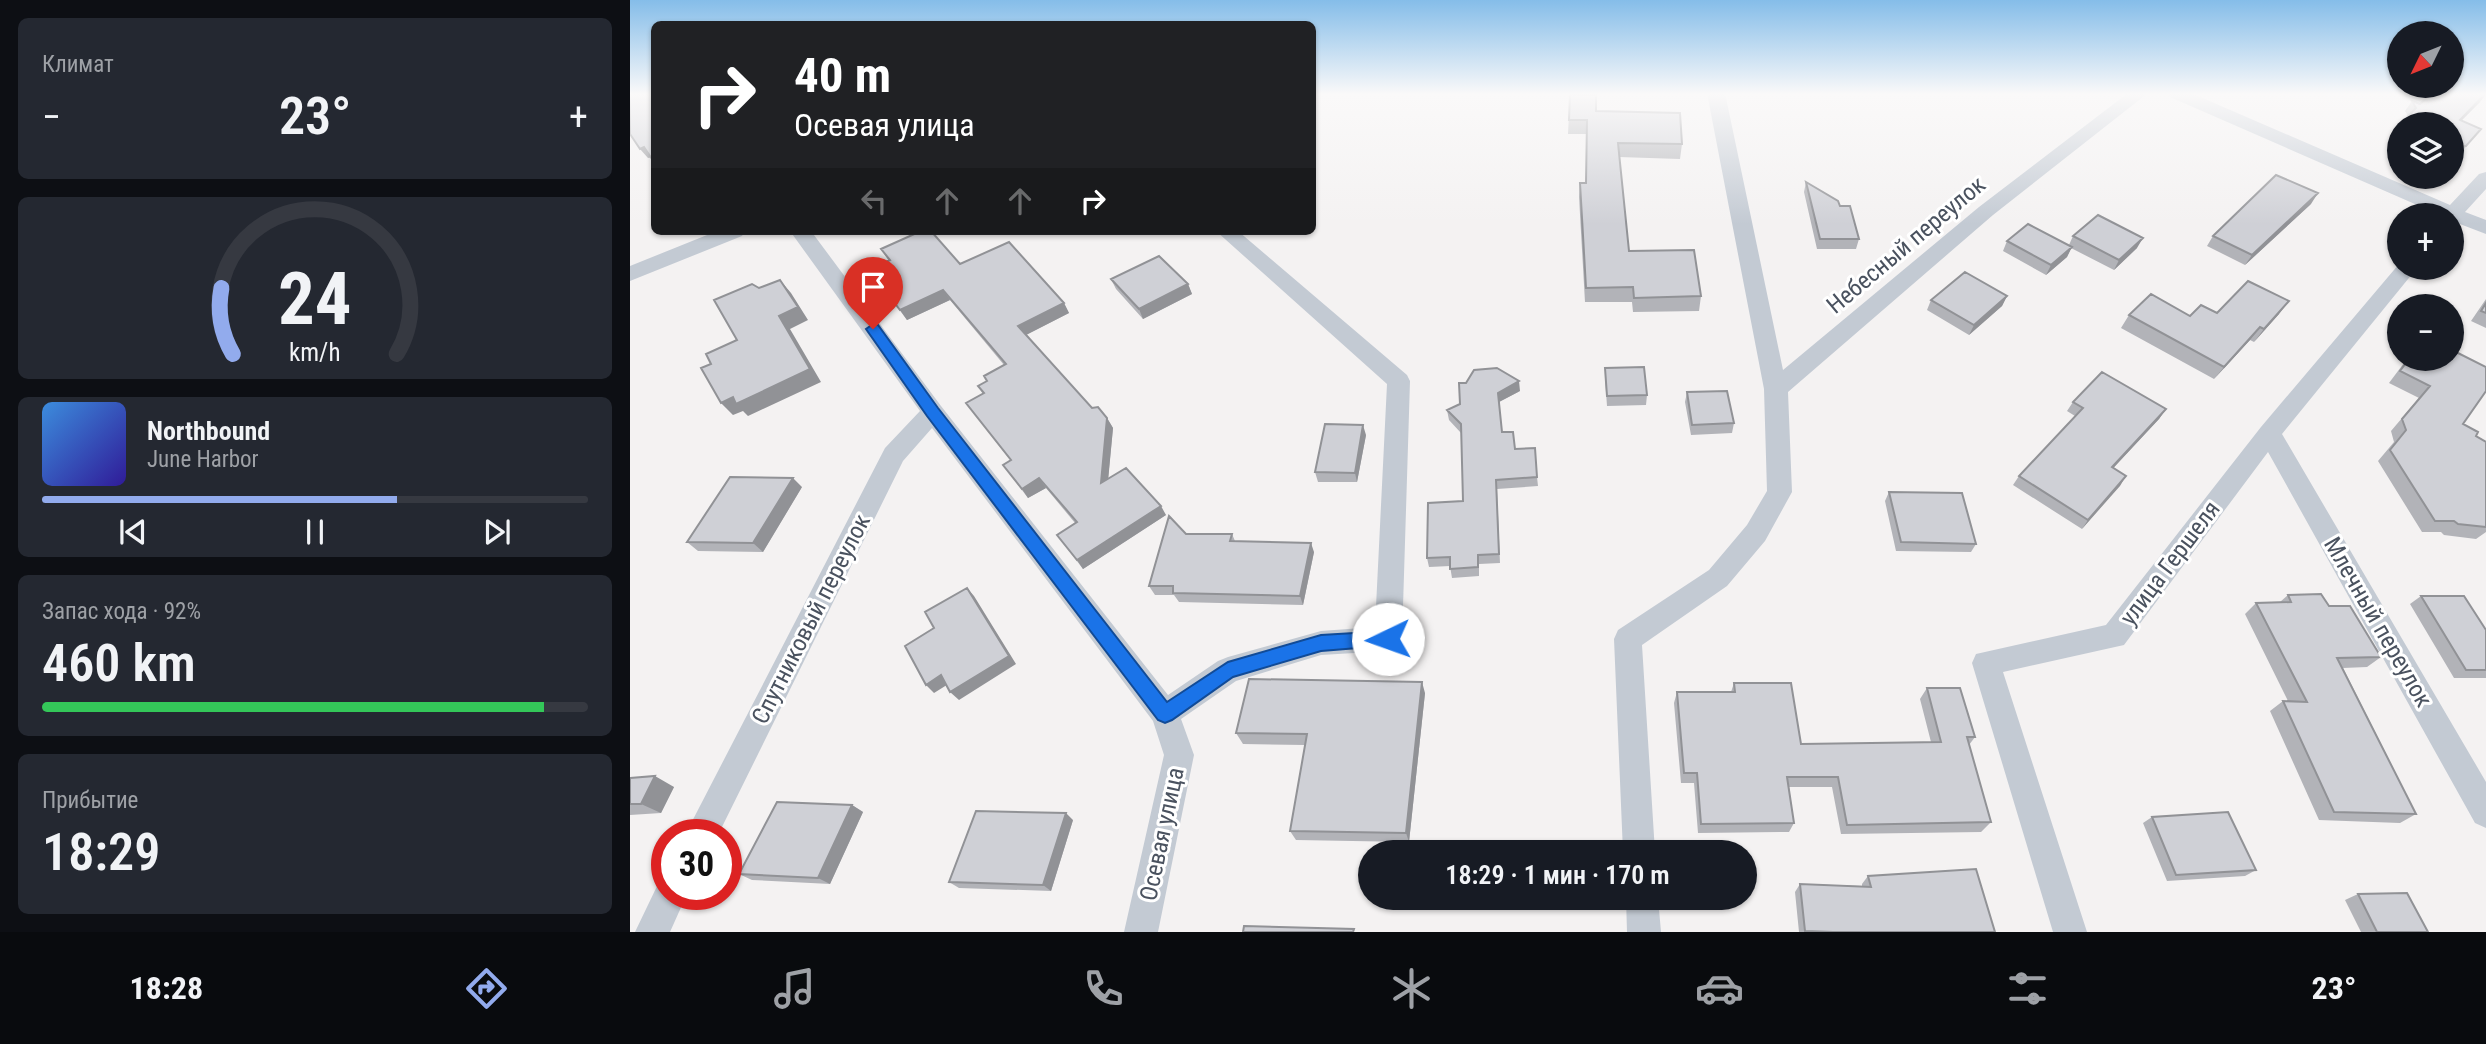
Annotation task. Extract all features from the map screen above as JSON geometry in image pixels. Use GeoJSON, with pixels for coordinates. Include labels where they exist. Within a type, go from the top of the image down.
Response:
{"type":"FeatureCollection","features":[{"type":"Feature","properties":{"kind":"street"},"geometry":{"type":"LineString","coordinates":[[1638,840],[1628,639],[1718,578],[1756,534],[1780,492],[1776,388],[1725,136]]}},
{"type":"Feature","properties":{"kind":"street","name":"Небесный переулок"},"geometry":{"type":"LineString","coordinates":[[1776,388],[1986,211],[2083,136]]}},
{"type":"Feature","properties":{"kind":"street"},"geometry":{"type":"LineString","coordinates":[[2275,136],[2427,203]]}},
{"type":"Feature","properties":{"kind":"street"},"geometry":{"type":"LineString","coordinates":[[2462,203],[2486,178]]}},
{"type":"Feature","properties":{"kind":"street"},"geometry":{"type":"LineString","coordinates":[[2464,219],[2486,228]]}},
{"type":"Feature","properties":{"kind":"street"},"geometry":{"type":"LineString","coordinates":[[630,274],[725,235]]}},
{"type":"Feature","properties":{"kind":"street","name":"Осевая улица"},"geometry":{"type":"LineString","coordinates":[[803,235],[933,412],[1165,714],[1179,755],[1141,932]]}},
{"type":"Feature","properties":{"kind":"street"},"geometry":{"type":"LineString","coordinates":[[1165,714],[1228,670],[1321,643],[1388,639],[1399,381],[1231,235]]}},
{"type":"Feature","properties":{"kind":"street","name":"улица Гершеля"},"geometry":{"type":"LineString","coordinates":[[2070,932],[1986,663],[2114,636],[2269,433],[2397,280]]}},
{"type":"Feature","properties":{"kind":"street","name":"Спутниковый переулок"},"geometry":{"type":"LineString","coordinates":[[709,819],[894,455],[933,412]]}},
{"type":"Feature","properties":{"kind":"street","name":"Млечный переулок"},"geometry":{"type":"LineString","coordinates":[[2269,433],[2486,812]]}},
{"type":"Feature","properties":{"kind":"street"},"geometry":{"type":"LineString","coordinates":[[652,932],[663,910]]}},
{"type":"Feature","properties":{"kind":"street"},"geometry":{"type":"LineString","coordinates":[[1643,910],[1644,932]]}},
{"type":"Feature","properties":{"kind":"building"},"geometry":{"type":"Polygon","coordinates":[[[632,136],[651,136],[651,158],[644,147],[640,149],[632,136]]]}},
{"type":"Feature","properties":{"kind":"building"},"geometry":{"type":"Polygon","coordinates":[[[1587,136],[1682,136],[1682,144],[1618,143],[1629,251],[1694,250],[1701,296],[1634,298],[1633,287],[1586,288],[1580,183],[1586,183],[1587,136]]]}},
{"type":"Feature","properties":{"kind":"building"},"geometry":{"type":"Polygon","coordinates":[[[2464,136],[2474,136],[2466,146],[2464,136]]]}},
{"type":"Feature","properties":{"kind":"building"},"geometry":{"type":"Polygon","coordinates":[[[2276,175],[2318,193],[2252,255],[2213,236],[2276,175]]]}},
{"type":"Feature","properties":{"kind":"building"},"geometry":{"type":"Polygon","coordinates":[[[1806,182],[1838,201],[1840,206],[1850,206],[1859,239],[1820,239],[1806,182]]]}},
{"type":"Feature","properties":{"kind":"building"},"geometry":{"type":"Polygon","coordinates":[[[2098,215],[2143,238],[2119,260],[2073,236],[2098,215]]]}},
{"type":"Feature","properties":{"kind":"building"},"geometry":{"type":"Polygon","coordinates":[[[2028,224],[2072,247],[2051,265],[2007,241],[2028,224]]]}},
{"type":"Feature","properties":{"kind":"building"},"geometry":{"type":"Polygon","coordinates":[[[912,235],[935,235],[960,264],[1009,242],[1064,303],[1018,326],[1092,408],[1098,407],[1107,418],[1101,483],[1126,468],[1161,506],[1077,560],[1057,535],[1077,522],[1039,478],[1022,489],[1003,465],[1011,460],[966,403],[984,393],[978,386],[987,381],[984,376],[1006,364],[943,290],[900,310],[884,289],[896,284],[881,264],[890,260],[881,249],[912,235]]]}},
{"type":"Feature","properties":{"kind":"building"},"geometry":{"type":"Polygon","coordinates":[[[1159,256],[1188,284],[1139,309],[1111,279],[1159,256]]]}},
{"type":"Feature","properties":{"kind":"building"},"geometry":{"type":"Polygon","coordinates":[[[1965,272],[2007,296],[1974,325],[1931,300],[1965,272]]]}},
{"type":"Feature","properties":{"kind":"building"},"geometry":{"type":"Polygon","coordinates":[[[780,280],[798,307],[779,316],[810,369],[736,404],[733,397],[721,403],[701,368],[711,364],[706,354],[737,340],[714,300],[752,284],[759,288],[780,280]]]}},
{"type":"Feature","properties":{"kind":"building"},"geometry":{"type":"Polygon","coordinates":[[[2248,281],[2289,301],[2264,329],[2260,327],[2224,367],[2129,315],[2151,294],[2190,316],[2201,305],[2217,313],[2248,281]]]}},
{"type":"Feature","properties":{"kind":"building"},"geometry":{"type":"Polygon","coordinates":[[[2464,356],[2486,367],[2486,391],[2463,424],[2478,432],[2476,436],[2486,442],[2486,527],[2458,524],[2454,521],[2435,521],[2390,450],[2406,430],[2402,419],[2430,386],[2400,371],[2464,371],[2464,356]]]}},
{"type":"Feature","properties":{"kind":"building"},"geometry":{"type":"Polygon","coordinates":[[[1644,367],[1647,395],[1607,396],[1605,368],[1644,367]]]}},
{"type":"Feature","properties":{"kind":"building"},"geometry":{"type":"Polygon","coordinates":[[[1497,368],[1519,381],[1498,393],[1502,432],[1513,432],[1515,449],[1535,448],[1537,477],[1496,480],[1499,554],[1478,555],[1478,567],[1450,569],[1450,557],[1427,558],[1428,503],[1463,501],[1461,424],[1447,410],[1460,404],[1459,383],[1466,383],[1474,370],[1497,368]]]}},
{"type":"Feature","properties":{"kind":"building"},"geometry":{"type":"Polygon","coordinates":[[[2102,372],[2166,409],[2112,467],[2126,476],[2088,520],[2019,476],[2083,408],[2073,402],[2102,372]]]}},
{"type":"Feature","properties":{"kind":"building"},"geometry":{"type":"Polygon","coordinates":[[[1727,391],[1734,423],[1692,425],[1687,392],[1727,391]]]}},
{"type":"Feature","properties":{"kind":"building"},"geometry":{"type":"Polygon","coordinates":[[[1325,424],[1363,425],[1355,473],[1315,472],[1325,424]]]}},
{"type":"Feature","properties":{"kind":"building"},"geometry":{"type":"Polygon","coordinates":[[[730,477],[793,478],[753,543],[687,542],[730,477]]]}},
{"type":"Feature","properties":{"kind":"building"},"geometry":{"type":"Polygon","coordinates":[[[1889,492],[1962,493],[1976,544],[1901,542],[1889,492]]]}},
{"type":"Feature","properties":{"kind":"building"},"geometry":{"type":"Polygon","coordinates":[[[1169,516],[1186,534],[1232,534],[1230,541],[1311,543],[1300,596],[1173,593],[1173,586],[1149,586],[1169,516]]]}},
{"type":"Feature","properties":{"kind":"building"},"geometry":{"type":"Polygon","coordinates":[[[967,588],[1009,656],[950,692],[941,675],[926,685],[905,646],[934,628],[925,612],[967,588]]]}},
{"type":"Feature","properties":{"kind":"building"},"geometry":{"type":"Polygon","coordinates":[[[2321,594],[2329,606],[2350,606],[2381,657],[2337,658],[2416,814],[2334,812],[2283,701],[2307,702],[2256,603],[2291,602],[2288,595],[2321,594]]]}},
{"type":"Feature","properties":{"kind":"building"},"geometry":{"type":"Polygon","coordinates":[[[2421,596],[2464,596],[2486,630],[2486,670],[2466,670],[2421,596]]]}},
{"type":"Feature","properties":{"kind":"building"},"geometry":{"type":"Polygon","coordinates":[[[1249,679],[1422,682],[1406,833],[1290,831],[1307,734],[1236,733],[1249,679]]]}},
{"type":"Feature","properties":{"kind":"building"},"geometry":{"type":"Polygon","coordinates":[[[1734,683],[1791,683],[1801,744],[1941,742],[1927,688],[1960,688],[1975,737],[1967,737],[1991,822],[1847,825],[1838,777],[1787,777],[1794,823],[1701,824],[1697,773],[1684,773],[1677,692],[1735,692],[1734,683]]]}},
{"type":"Feature","properties":{"kind":"building"},"geometry":{"type":"Polygon","coordinates":[[[655,776],[641,804],[630,804],[630,778],[655,776]]]}},
{"type":"Feature","properties":{"kind":"building"},"geometry":{"type":"Polygon","coordinates":[[[777,802],[852,805],[818,878],[742,874],[742,868],[777,802]]]}},
{"type":"Feature","properties":{"kind":"building"},"geometry":{"type":"Polygon","coordinates":[[[976,811],[1066,813],[1043,885],[949,882],[976,811]]]}},
{"type":"Feature","properties":{"kind":"building"},"geometry":{"type":"Polygon","coordinates":[[[2228,812],[2256,870],[2176,875],[2152,817],[2228,812]]]}},
{"type":"Feature","properties":{"kind":"building"},"geometry":{"type":"Polygon","coordinates":[[[1976,869],[1995,932],[1805,931],[1800,884],[1871,887],[1868,876],[1976,869]]]}},
{"type":"Feature","properties":{"kind":"building"},"geometry":{"type":"Polygon","coordinates":[[[2407,893],[2428,932],[2377,932],[2358,894],[2407,893]]]}},
{"type":"Feature","properties":{"kind":"building"},"geometry":{"type":"Polygon","coordinates":[[[1244,926],[1354,929],[1353,932],[1243,932],[1244,926]]]}},
{"type":"Feature","properties":{"kind":"route"},"geometry":{"type":"LineString","coordinates":[[873,329],[933,412],[1165,714],[1228,670],[1321,643],[1388,639]]}}]}
